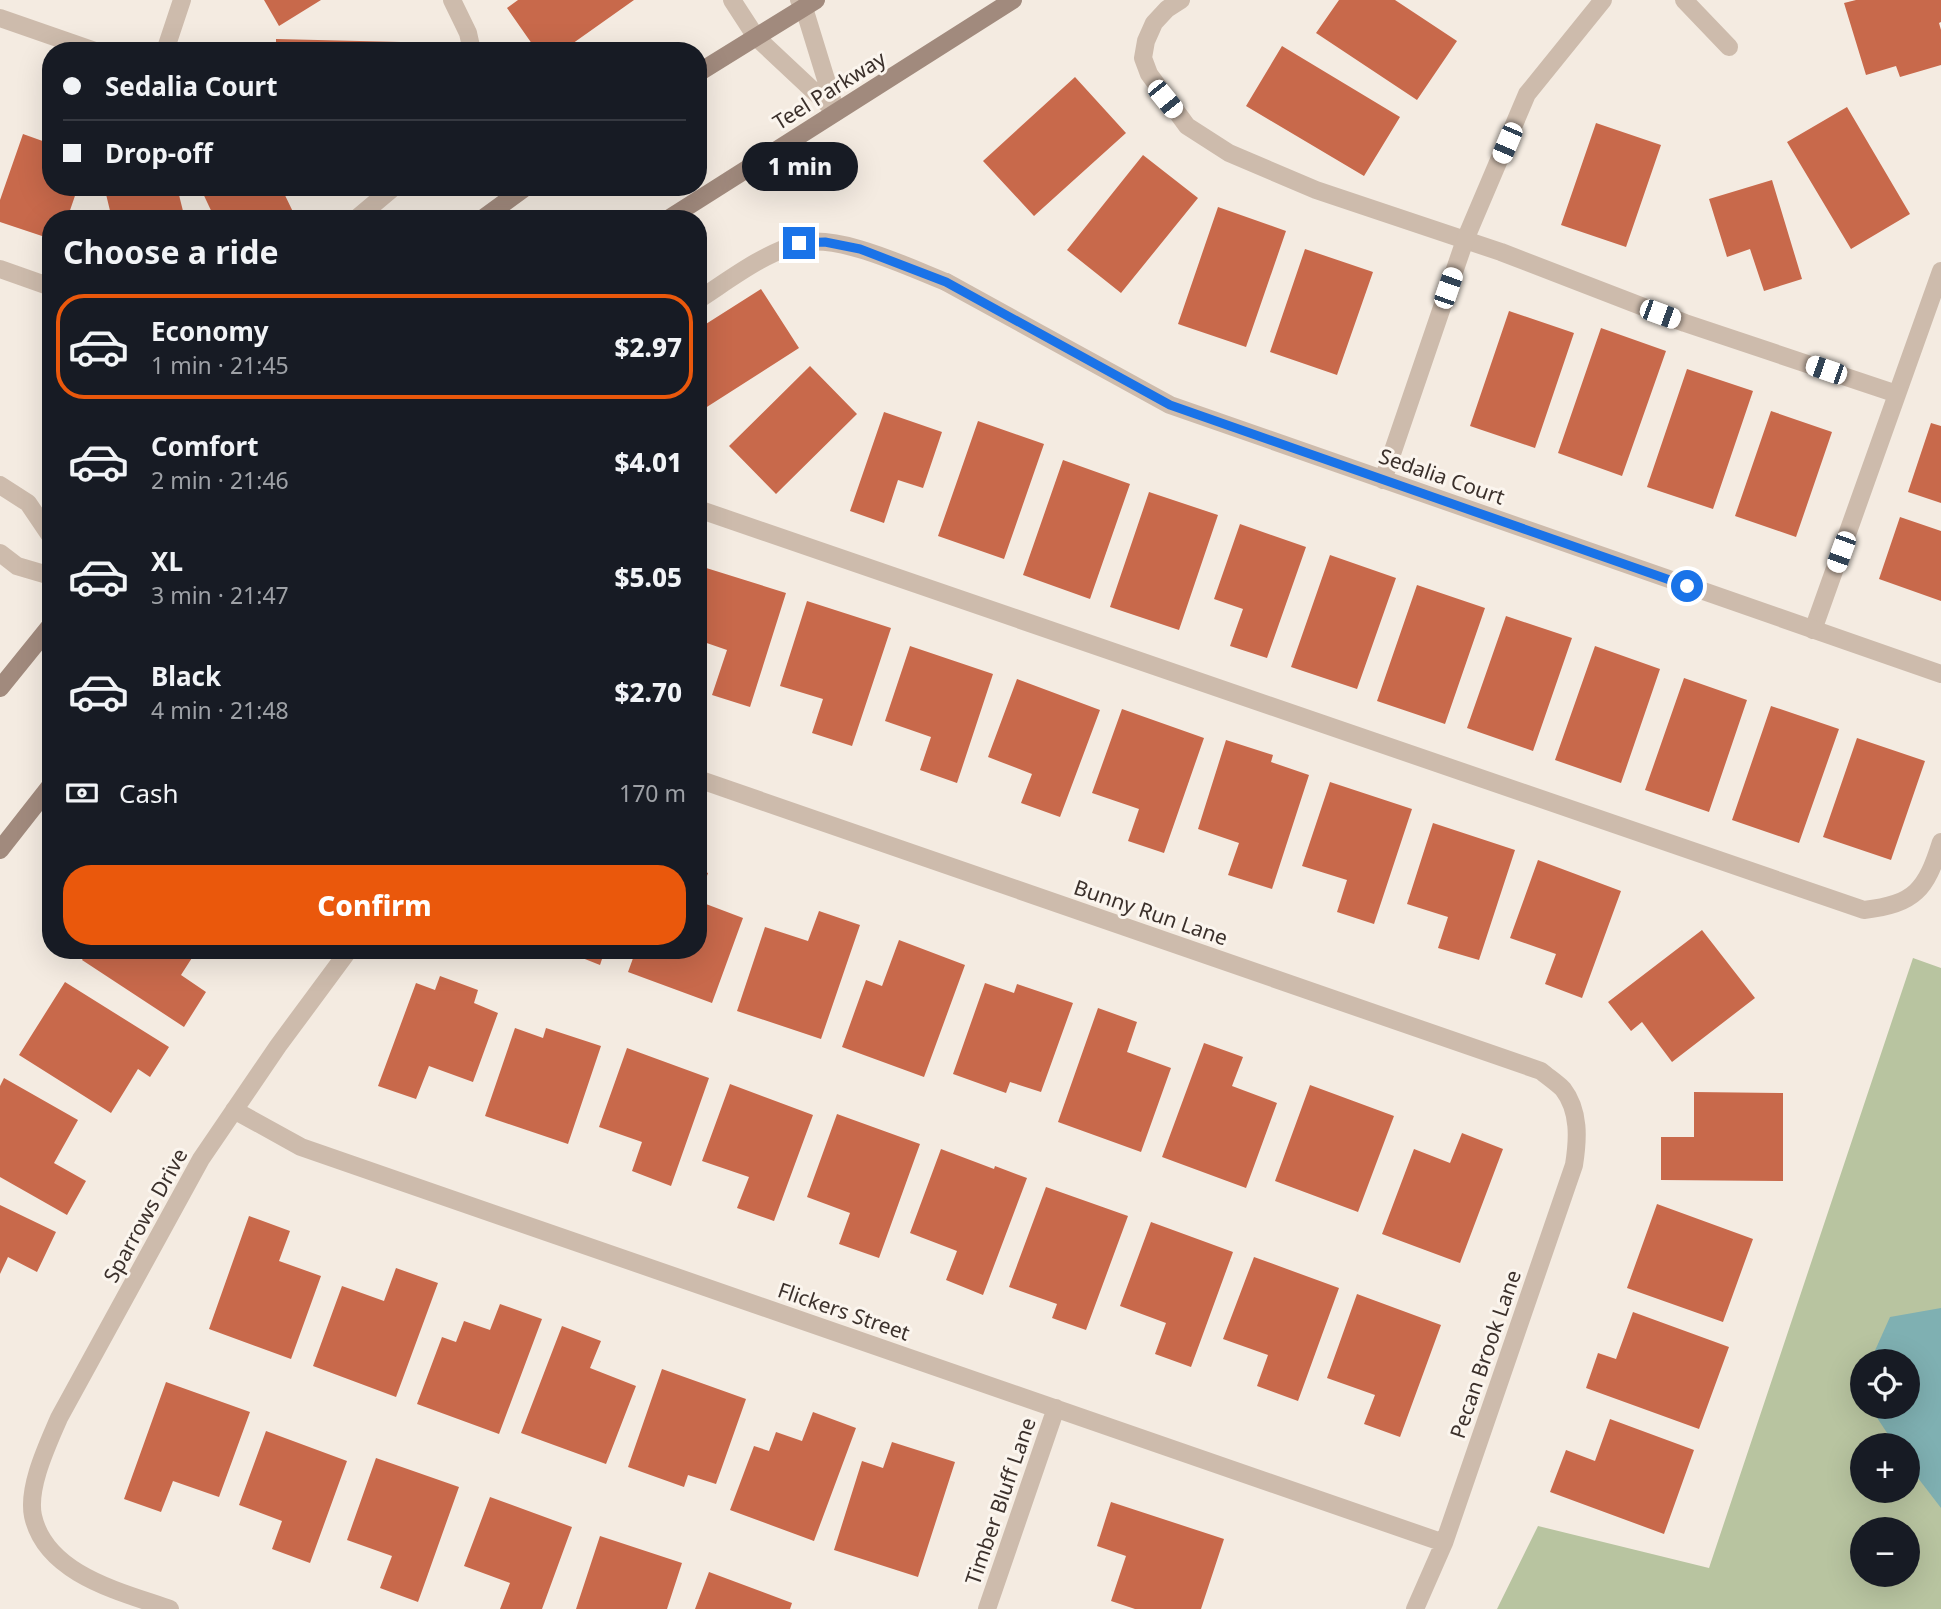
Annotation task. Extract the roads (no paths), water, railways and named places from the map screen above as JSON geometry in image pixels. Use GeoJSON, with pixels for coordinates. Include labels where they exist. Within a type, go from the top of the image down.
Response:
{"type":"FeatureCollection","features":[{"type":"Feature","properties":{"kind":"main road","name":"Teel Parkway"},"geometry":{"type":"LineString","coordinates":[[707,194],[1013,0]]}},
{"type":"Feature","properties":{"kind":"main road"},"geometry":{"type":"LineString","coordinates":[[707,67],[807,3]]}},
{"type":"Feature","properties":{"kind":"main road"},"geometry":{"type":"LineString","coordinates":[[494,210],[514,196]]}},
{"type":"Feature","properties":{"kind":"main road","name":"Teel Parkway"},"geometry":{"type":"LineString","coordinates":[[682,210],[704,196]]}},
{"type":"Feature","properties":{"kind":"main road"},"geometry":{"type":"LineString","coordinates":[[0,688],[42,636]]}},
{"type":"Feature","properties":{"kind":"main road"},"geometry":{"type":"LineString","coordinates":[[0,850],[42,796]]}},
{"type":"Feature","properties":{"kind":"street"},"geometry":{"type":"LineString","coordinates":[[168,42],[182,0]]}},
{"type":"Feature","properties":{"kind":"street"},"geometry":{"type":"LineString","coordinates":[[452,0],[470,42]]}},
{"type":"Feature","properties":{"kind":"street"},"geometry":{"type":"LineString","coordinates":[[732,0],[756,37],[836,112]]}},
{"type":"Feature","properties":{"kind":"street"},"geometry":{"type":"LineString","coordinates":[[1181,0],[1154,23],[1146,41],[1143,58],[1149,74],[1187,127],[1229,153],[1316,190],[1465,240],[1685,323],[1897,394]]}},
{"type":"Feature","properties":{"kind":"street"},"geometry":{"type":"LineString","coordinates":[[1382,480],[1465,240],[1527,94],[1603,0]]}},
{"type":"Feature","properties":{"kind":"street"},"geometry":{"type":"LineString","coordinates":[[1684,0],[1729,47]]}},
{"type":"Feature","properties":{"kind":"street"},"geometry":{"type":"LineString","coordinates":[[807,3],[836,112]]}},
{"type":"Feature","properties":{"kind":"street"},"geometry":{"type":"LineString","coordinates":[[0,18],[69,42]]}},
{"type":"Feature","properties":{"kind":"street"},"geometry":{"type":"LineString","coordinates":[[367,210],[383,196]]}},
{"type":"Feature","properties":{"kind":"street","name":"Sedalia Court"},"geometry":{"type":"LineString","coordinates":[[707,294],[764,259],[799,243],[825,242],[860,249],[946,282],[1170,405],[1941,674]]}},
{"type":"Feature","properties":{"kind":"street"},"geometry":{"type":"LineString","coordinates":[[0,269],[42,284]]}},
{"type":"Feature","properties":{"kind":"street"},"geometry":{"type":"LineString","coordinates":[[1813,630],[1941,271]]}},
{"type":"Feature","properties":{"kind":"street"},"geometry":{"type":"LineString","coordinates":[[0,485],[28,503],[42,524]]}},
{"type":"Feature","properties":{"kind":"street"},"geometry":{"type":"LineString","coordinates":[[707,512],[1864,909],[1891,907],[1919,892],[1933,867],[1941,842]]}},
{"type":"Feature","properties":{"kind":"street"},"geometry":{"type":"LineString","coordinates":[[0,553],[17,566],[42,573]]}},
{"type":"Feature","properties":{"kind":"street","name":"Bunny Run Lane"},"geometry":{"type":"LineString","coordinates":[[707,782],[1541,1071],[1563,1090],[1573,1110]]}},
{"type":"Feature","properties":{"kind":"street","name":"Sparrows Drive"},"geometry":{"type":"LineString","coordinates":[[170,1609],[106,1587],[79,1574],[61,1560],[46,1543],[37,1526],[33,1514],[35,1485],[45,1450],[59,1418],[201,1158],[342,959]]}},
{"type":"Feature","properties":{"kind":"street","name":"Flickers Street"},"geometry":{"type":"LineString","coordinates":[[234,1110],[302,1147],[1444,1543]]}},
{"type":"Feature","properties":{"kind":"street","name":"Pecan Brook Lane"},"geometry":{"type":"LineString","coordinates":[[1415,1609],[1444,1543],[1574,1165],[1578,1136],[1573,1110]]}},
{"type":"Feature","properties":{"kind":"street","name":"Timber Bluff Lane"},"geometry":{"type":"LineString","coordinates":[[987,1609],[1056,1408]]}},
{"type":"Feature","properties":{"kind":"water"},"geometry":{"type":"Polygon","coordinates":[[[1941,1308],[1941,1508],[1920,1481],[1920,1433],[1887,1433],[1878,1419],[1920,1419],[1920,1349],[1876,1349],[1890,1317],[1941,1308]]]}}]}
